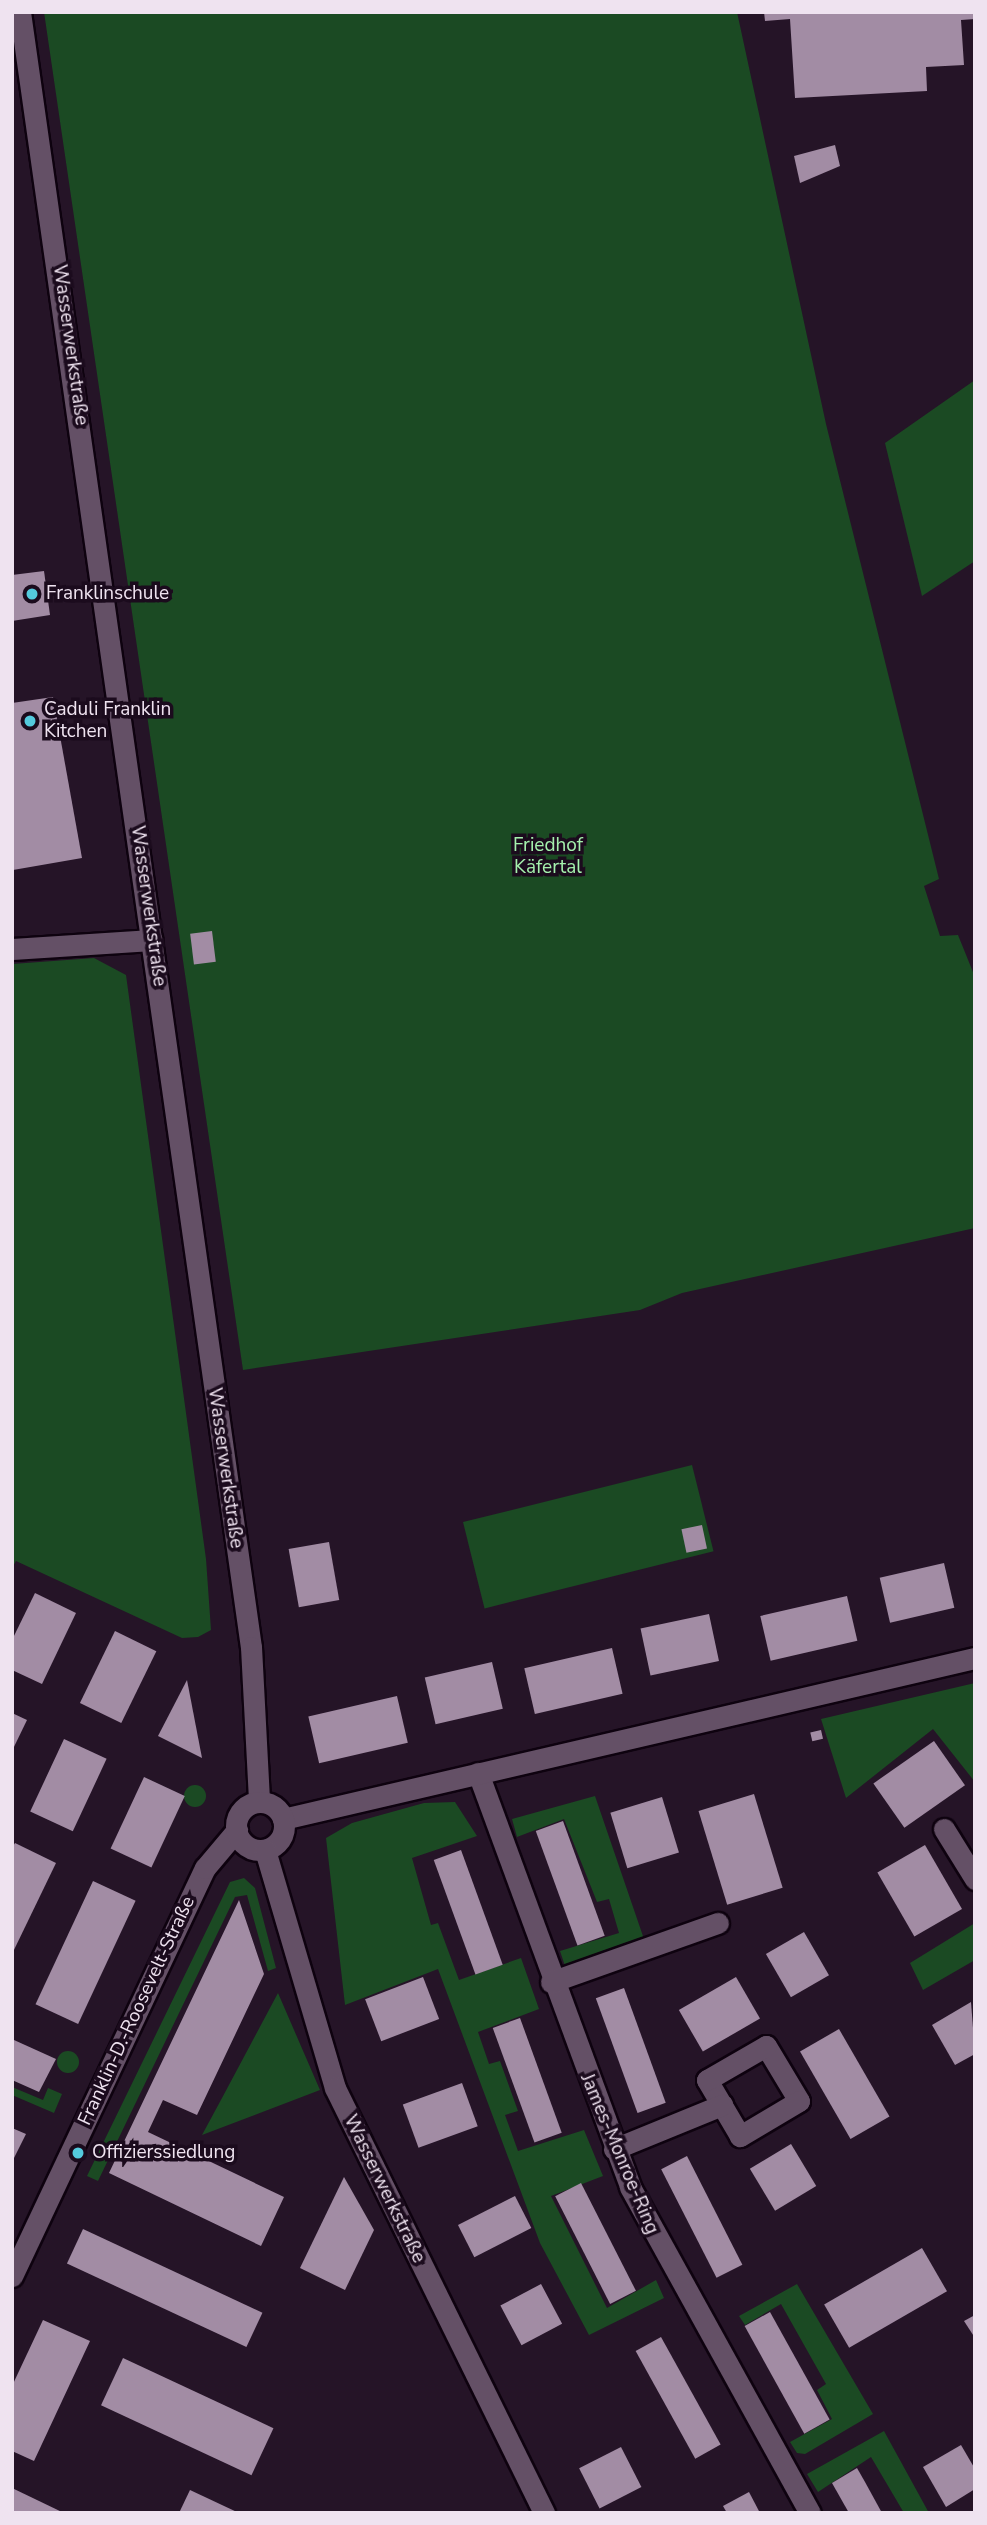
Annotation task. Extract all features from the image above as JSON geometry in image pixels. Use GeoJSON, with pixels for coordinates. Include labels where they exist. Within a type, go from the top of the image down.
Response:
{"type":"FeatureCollection","features":[{"type":"Feature","properties":{"kind":"street","name":"Wasserwerkstraße"},"geometry":{"type":"LineString","coordinates":[[20,12],[251,1647],[259,1802]]}},
{"type":"Feature","properties":{"kind":"street"},"geometry":{"type":"LineString","coordinates":[[12,948],[152,940]]}},
{"type":"Feature","properties":{"kind":"street"},"geometry":{"type":"LineString","coordinates":[[284,1819],[975,1658]]}},
{"type":"Feature","properties":{"kind":"street","name":"James-Monroe-Ring"},"geometry":{"type":"LineString","coordinates":[[478,1773],[551,1982],[614,2149],[656,2239],[810,2513]]}},
{"type":"Feature","properties":{"kind":"street"},"geometry":{"type":"LineString","coordinates":[[259,1802],[274,1806],[284,1819],[277,1844],[265,1850],[247,1846],[237,1830],[239,1814],[259,1802]]}},
{"type":"Feature","properties":{"kind":"street"},"geometry":{"type":"LineString","coordinates":[[944,1829],[975,1879]]}},
{"type":"Feature","properties":{"kind":"street","name":"Franklin-D.-Roosevelt-Straße"},"geometry":{"type":"LineString","coordinates":[[12,2276],[205,1868],[237,1830]]}},
{"type":"Feature","properties":{"kind":"street","name":"Wasserwerkstraße"},"geometry":{"type":"LineString","coordinates":[[265,1850],[335,2088],[544,2513]]}},
{"type":"Feature","properties":{"kind":"street"},"geometry":{"type":"LineString","coordinates":[[551,1982],[718,1923]]}},
{"type":"Feature","properties":{"kind":"street"},"geometry":{"type":"LineString","coordinates":[[766,2046],[799,2101],[740,2136],[722,2105],[707,2080],[766,2046]]}},
{"type":"Feature","properties":{"kind":"street"},"geometry":{"type":"LineString","coordinates":[[614,2149],[722,2105]]}},
{"type":"Feature","properties":{"kind":"green space","name":"Friedhof Käfertal"},"geometry":{"type":"Polygon","coordinates":[[[44,12],[737,12],[826,424],[939,879],[924,886],[940,936],[958,935],[975,977],[975,1228],[682,1293],[640,1310],[243,1370],[44,12]]]}},
{"type":"Feature","properties":{"kind":"green space"},"geometry":{"type":"Polygon","coordinates":[[[975,380],[975,561],[922,596],[885,443],[975,380]]]}},
{"type":"Feature","properties":{"kind":"green space"},"geometry":{"type":"Polygon","coordinates":[[[94,958],[126,975],[206,1559],[211,1630],[198,1637],[182,1638],[16,1561],[12,1568],[12,964],[94,958]]]}},
{"type":"Feature","properties":{"kind":"green space"},"geometry":{"type":"Polygon","coordinates":[[[692,1465],[714,1551],[485,1608],[463,1522],[692,1465]]]}},
{"type":"Feature","properties":{"kind":"green space"},"geometry":{"type":"Polygon","coordinates":[[[975,1683],[975,1782],[933,1729],[846,1798],[821,1719],[975,1683]]]}},
{"type":"Feature","properties":{"kind":"green space"},"geometry":{"type":"Polygon","coordinates":[[[195,1785],[203,1788],[206,1796],[203,1804],[195,1807],[187,1804],[184,1796],[187,1788],[195,1785]]]}},
{"type":"Feature","properties":{"kind":"green space"},"geometry":{"type":"Polygon","coordinates":[[[595,1796],[645,1942],[566,1969],[560,1951],[619,1933],[609,1899],[597,1902],[564,1819],[517,1837],[512,1819],[595,1796]]]}},
{"type":"Feature","properties":{"kind":"green space"},"geometry":{"type":"Polygon","coordinates":[[[455,1802],[477,1836],[412,1858],[431,1925],[438,1923],[459,1980],[521,1958],[539,2009],[478,2032],[489,2064],[500,2061],[518,2111],[505,2115],[518,2151],[584,2130],[603,2176],[551,2196],[607,2308],[656,2280],[664,2298],[589,2335],[540,2243],[438,1969],[345,2005],[326,1838],[352,1823],[424,1803],[455,1802]]]}},
{"type":"Feature","properties":{"kind":"green space"},"geometry":{"type":"Polygon","coordinates":[[[244,1878],[255,1888],[276,1968],[268,1971],[247,1895],[235,1897],[98,2181],[87,2176],[230,1882],[244,1878]]]}},
{"type":"Feature","properties":{"kind":"green space"},"geometry":{"type":"Polygon","coordinates":[[[975,1923],[975,1960],[923,1990],[910,1963],[975,1923]]]}},
{"type":"Feature","properties":{"kind":"green space"},"geometry":{"type":"Polygon","coordinates":[[[278,1993],[320,2090],[202,2135],[222,2098],[278,1993]]]}},
{"type":"Feature","properties":{"kind":"green space"},"geometry":{"type":"Polygon","coordinates":[[[68,2051],[76,2054],[79,2062],[76,2070],[68,2073],[60,2070],[57,2062],[60,2054],[68,2051]]]}},
{"type":"Feature","properties":{"kind":"green space"},"geometry":{"type":"Polygon","coordinates":[[[12,2087],[43,2100],[48,2088],[62,2094],[54,2113],[12,2095],[12,2087]]]}},
{"type":"Feature","properties":{"kind":"green space"},"geometry":{"type":"Polygon","coordinates":[[[797,2284],[873,2414],[805,2454],[797,2453],[790,2442],[832,2419],[817,2390],[826,2384],[781,2304],[745,2325],[739,2316],[797,2284]]]}},
{"type":"Feature","properties":{"kind":"green space"},"geometry":{"type":"Polygon","coordinates":[[[884,2431],[929,2513],[904,2513],[871,2457],[818,2492],[807,2474],[884,2431]]]}},
{"type":"Feature","properties":{"kind":"building"},"geometry":{"type":"Polygon","coordinates":[[[764,12],[975,12],[975,19],[961,20],[964,65],[926,67],[927,91],[795,98],[790,19],[765,21],[764,12]]]}},
{"type":"Feature","properties":{"kind":"building"},"geometry":{"type":"Polygon","coordinates":[[[835,145],[840,166],[800,183],[794,156],[835,145]]]}},
{"type":"Feature","properties":{"kind":"building"},"geometry":{"type":"Polygon","coordinates":[[[44,571],[50,615],[12,621],[12,575],[44,571]]]}},
{"type":"Feature","properties":{"kind":"building"},"geometry":{"type":"Polygon","coordinates":[[[53,697],[82,858],[13,870],[12,703],[53,697]]]}},
{"type":"Feature","properties":{"kind":"building"},"geometry":{"type":"Polygon","coordinates":[[[212,931],[216,962],[194,964],[190,934],[212,931]]]}},
{"type":"Feature","properties":{"kind":"building"},"geometry":{"type":"Polygon","coordinates":[[[702,1525],[707,1548],[686,1553],[681,1529],[702,1525]]]}},
{"type":"Feature","properties":{"kind":"building"},"geometry":{"type":"Polygon","coordinates":[[[329,1542],[339,1600],[299,1607],[289,1549],[329,1542]]]}},
{"type":"Feature","properties":{"kind":"building"},"geometry":{"type":"Polygon","coordinates":[[[944,1563],[954,1608],[890,1623],[880,1578],[944,1563]]]}},
{"type":"Feature","properties":{"kind":"building"},"geometry":{"type":"Polygon","coordinates":[[[35,1593],[76,1613],[42,1684],[12,1670],[12,1640],[35,1593]]]}},
{"type":"Feature","properties":{"kind":"building"},"geometry":{"type":"Polygon","coordinates":[[[847,1596],[857,1641],[771,1661],[760,1616],[847,1596]]]}},
{"type":"Feature","properties":{"kind":"building"},"geometry":{"type":"Polygon","coordinates":[[[709,1614],[719,1661],[651,1676],[641,1629],[709,1614]]]}},
{"type":"Feature","properties":{"kind":"building"},"geometry":{"type":"Polygon","coordinates":[[[115,1631],[156,1651],[121,1723],[80,1703],[115,1631]]]}},
{"type":"Feature","properties":{"kind":"building"},"geometry":{"type":"Polygon","coordinates":[[[612,1648],[623,1694],[535,1714],[524,1668],[612,1648]]]}},
{"type":"Feature","properties":{"kind":"building"},"geometry":{"type":"Polygon","coordinates":[[[492,1662],[503,1709],[436,1724],[425,1678],[492,1662]]]}},
{"type":"Feature","properties":{"kind":"building"},"geometry":{"type":"Polygon","coordinates":[[[187,1680],[202,1758],[158,1736],[187,1680]]]}},
{"type":"Feature","properties":{"kind":"building"},"geometry":{"type":"Polygon","coordinates":[[[397,1696],[408,1743],[319,1763],[308,1716],[397,1696]]]}},
{"type":"Feature","properties":{"kind":"building"},"geometry":{"type":"Polygon","coordinates":[[[12,1713],[27,1720],[12,1751],[12,1713]]]}},
{"type":"Feature","properties":{"kind":"building"},"geometry":{"type":"Polygon","coordinates":[[[821,1730],[823,1739],[812,1741],[810,1732],[821,1730]]]}},
{"type":"Feature","properties":{"kind":"building"},"geometry":{"type":"Polygon","coordinates":[[[64,1739],[107,1759],[73,1831],[30,1812],[64,1739]]]}},
{"type":"Feature","properties":{"kind":"building"},"geometry":{"type":"Polygon","coordinates":[[[934,1741],[965,1785],[904,1828],[873,1783],[934,1741]]]}},
{"type":"Feature","properties":{"kind":"building"},"geometry":{"type":"Polygon","coordinates":[[[144,1777],[185,1796],[151,1868],[111,1849],[144,1777]]]}},
{"type":"Feature","properties":{"kind":"building"},"geometry":{"type":"Polygon","coordinates":[[[754,1794],[783,1888],[727,1905],[699,1811],[754,1794]]]}},
{"type":"Feature","properties":{"kind":"building"},"geometry":{"type":"Polygon","coordinates":[[[662,1797],[679,1852],[627,1868],[610,1813],[662,1797]]]}},
{"type":"Feature","properties":{"kind":"building"},"geometry":{"type":"Polygon","coordinates":[[[563,1821],[605,1936],[577,1946],[536,1831],[563,1821]]]}},
{"type":"Feature","properties":{"kind":"building"},"geometry":{"type":"Polygon","coordinates":[[[15,1843],[56,1863],[12,1954],[12,1848],[15,1843]]]}},
{"type":"Feature","properties":{"kind":"building"},"geometry":{"type":"Polygon","coordinates":[[[925,1845],[962,1909],[914,1937],[877,1873],[925,1845]]]}},
{"type":"Feature","properties":{"kind":"building"},"geometry":{"type":"Polygon","coordinates":[[[461,1850],[503,1965],[475,1975],[434,1860],[461,1850]]]}},
{"type":"Feature","properties":{"kind":"building"},"geometry":{"type":"Polygon","coordinates":[[[93,1881],[136,1901],[78,2024],[36,2004],[93,1881]]]}},
{"type":"Feature","properties":{"kind":"building"},"geometry":{"type":"Polygon","coordinates":[[[239,1900],[264,1974],[197,2115],[163,2100],[148,2132],[284,2197],[261,2246],[109,2173],[239,1900]]]}},
{"type":"Feature","properties":{"kind":"building"},"geometry":{"type":"Polygon","coordinates":[[[804,1932],[829,1975],[791,1997],[766,1954],[804,1932]]]}},
{"type":"Feature","properties":{"kind":"building"},"geometry":{"type":"Polygon","coordinates":[[[423,1977],[439,2019],[381,2041],[365,1999],[423,1977]]]}},
{"type":"Feature","properties":{"kind":"building"},"geometry":{"type":"Polygon","coordinates":[[[736,1977],[760,2019],[703,2052],[679,2010],[736,1977]]]}},
{"type":"Feature","properties":{"kind":"building"},"geometry":{"type":"Polygon","coordinates":[[[624,1988],[666,2103],[638,2113],[596,1998],[624,1988]]]}},
{"type":"Feature","properties":{"kind":"building"},"geometry":{"type":"Polygon","coordinates":[[[971,2002],[975,2054],[955,2065],[932,2025],[971,2002]]]}},
{"type":"Feature","properties":{"kind":"building"},"geometry":{"type":"Polygon","coordinates":[[[520,2018],[562,2133],[534,2143],[493,2028],[520,2018]]]}},
{"type":"Feature","properties":{"kind":"building"},"geometry":{"type":"Polygon","coordinates":[[[839,2029],[890,2116],[851,2139],[800,2052],[839,2029]]]}},
{"type":"Feature","properties":{"kind":"building"},"geometry":{"type":"Polygon","coordinates":[[[14,2040],[56,2059],[39,2092],[12,2080],[14,2040]]]}},
{"type":"Feature","properties":{"kind":"building"},"geometry":{"type":"Polygon","coordinates":[[[462,2083],[478,2126],[419,2148],[403,2105],[462,2083]]]}},
{"type":"Feature","properties":{"kind":"building"},"geometry":{"type":"Polygon","coordinates":[[[12,2128],[26,2134],[12,2162],[12,2128]]]}},
{"type":"Feature","properties":{"kind":"building"},"geometry":{"type":"Polygon","coordinates":[[[791,2144],[816,2186],[775,2211],[750,2169],[791,2144]]]}},
{"type":"Feature","properties":{"kind":"building"},"geometry":{"type":"Polygon","coordinates":[[[687,2156],[742,2265],[717,2278],[661,2169],[687,2156]]]}},
{"type":"Feature","properties":{"kind":"building"},"geometry":{"type":"Polygon","coordinates":[[[344,2177],[374,2230],[345,2290],[300,2268],[344,2177]]]}},
{"type":"Feature","properties":{"kind":"building"},"geometry":{"type":"Polygon","coordinates":[[[581,2183],[636,2291],[610,2304],[555,2196],[581,2183]]]}},
{"type":"Feature","properties":{"kind":"building"},"geometry":{"type":"Polygon","coordinates":[[[515,2196],[531,2228],[474,2257],[458,2225],[515,2196]]]}},
{"type":"Feature","properties":{"kind":"building"},"geometry":{"type":"Polygon","coordinates":[[[83,2229],[262,2313],[246,2347],[67,2263],[83,2229]]]}},
{"type":"Feature","properties":{"kind":"building"},"geometry":{"type":"Polygon","coordinates":[[[922,2248],[947,2291],[849,2348],[824,2304],[922,2248]]]}},
{"type":"Feature","properties":{"kind":"building"},"geometry":{"type":"Polygon","coordinates":[[[541,2284],[562,2324],[522,2345],[500,2306],[541,2284]]]}},
{"type":"Feature","properties":{"kind":"building"},"geometry":{"type":"Polygon","coordinates":[[[770,2312],[830,2420],[804,2434],[745,2326],[770,2312]]]}},
{"type":"Feature","properties":{"kind":"building"},"geometry":{"type":"Polygon","coordinates":[[[975,2315],[975,2338],[964,2321],[975,2315]]]}},
{"type":"Feature","properties":{"kind":"building"},"geometry":{"type":"Polygon","coordinates":[[[43,2320],[90,2341],[34,2461],[12,2451],[12,2386],[43,2320]]]}},
{"type":"Feature","properties":{"kind":"building"},"geometry":{"type":"Polygon","coordinates":[[[661,2337],[721,2445],[695,2459],[636,2351],[661,2337]]]}},
{"type":"Feature","properties":{"kind":"building"},"geometry":{"type":"Polygon","coordinates":[[[123,2358],[273,2428],[251,2475],[101,2405],[123,2358]]]}},
{"type":"Feature","properties":{"kind":"building"},"geometry":{"type":"Polygon","coordinates":[[[961,2445],[975,2469],[975,2489],[946,2507],[923,2467],[961,2445]]]}},
{"type":"Feature","properties":{"kind":"building"},"geometry":{"type":"Polygon","coordinates":[[[621,2447],[641,2487],[600,2508],[579,2468],[621,2447]]]}},
{"type":"Feature","properties":{"kind":"building"},"geometry":{"type":"Polygon","coordinates":[[[857,2468],[882,2513],[849,2513],[832,2483],[857,2468]]]}},
{"type":"Feature","properties":{"kind":"building"},"geometry":{"type":"Polygon","coordinates":[[[12,2488],[64,2513],[12,2513],[12,2488]]]}},
{"type":"Feature","properties":{"kind":"building"},"geometry":{"type":"Polygon","coordinates":[[[190,2490],[239,2513],[179,2513],[190,2490]]]}},
{"type":"Feature","properties":{"kind":"building"},"geometry":{"type":"Polygon","coordinates":[[[749,2492],[760,2513],[727,2513],[723,2506],[749,2492]]]}},
{"type":"Feature","properties":{"kind":"place","name":"Franklinschule"},"geometry":{"type":"Point","coordinates":[32,594]}},
{"type":"Feature","properties":{"kind":"place","name":"Caduli Franklin Kitchen"},"geometry":{"type":"Point","coordinates":[30,721]}},
{"type":"Feature","properties":{"kind":"place","name":"Offizierssiedlung"},"geometry":{"type":"Point","coordinates":[78,2153]}}]}
